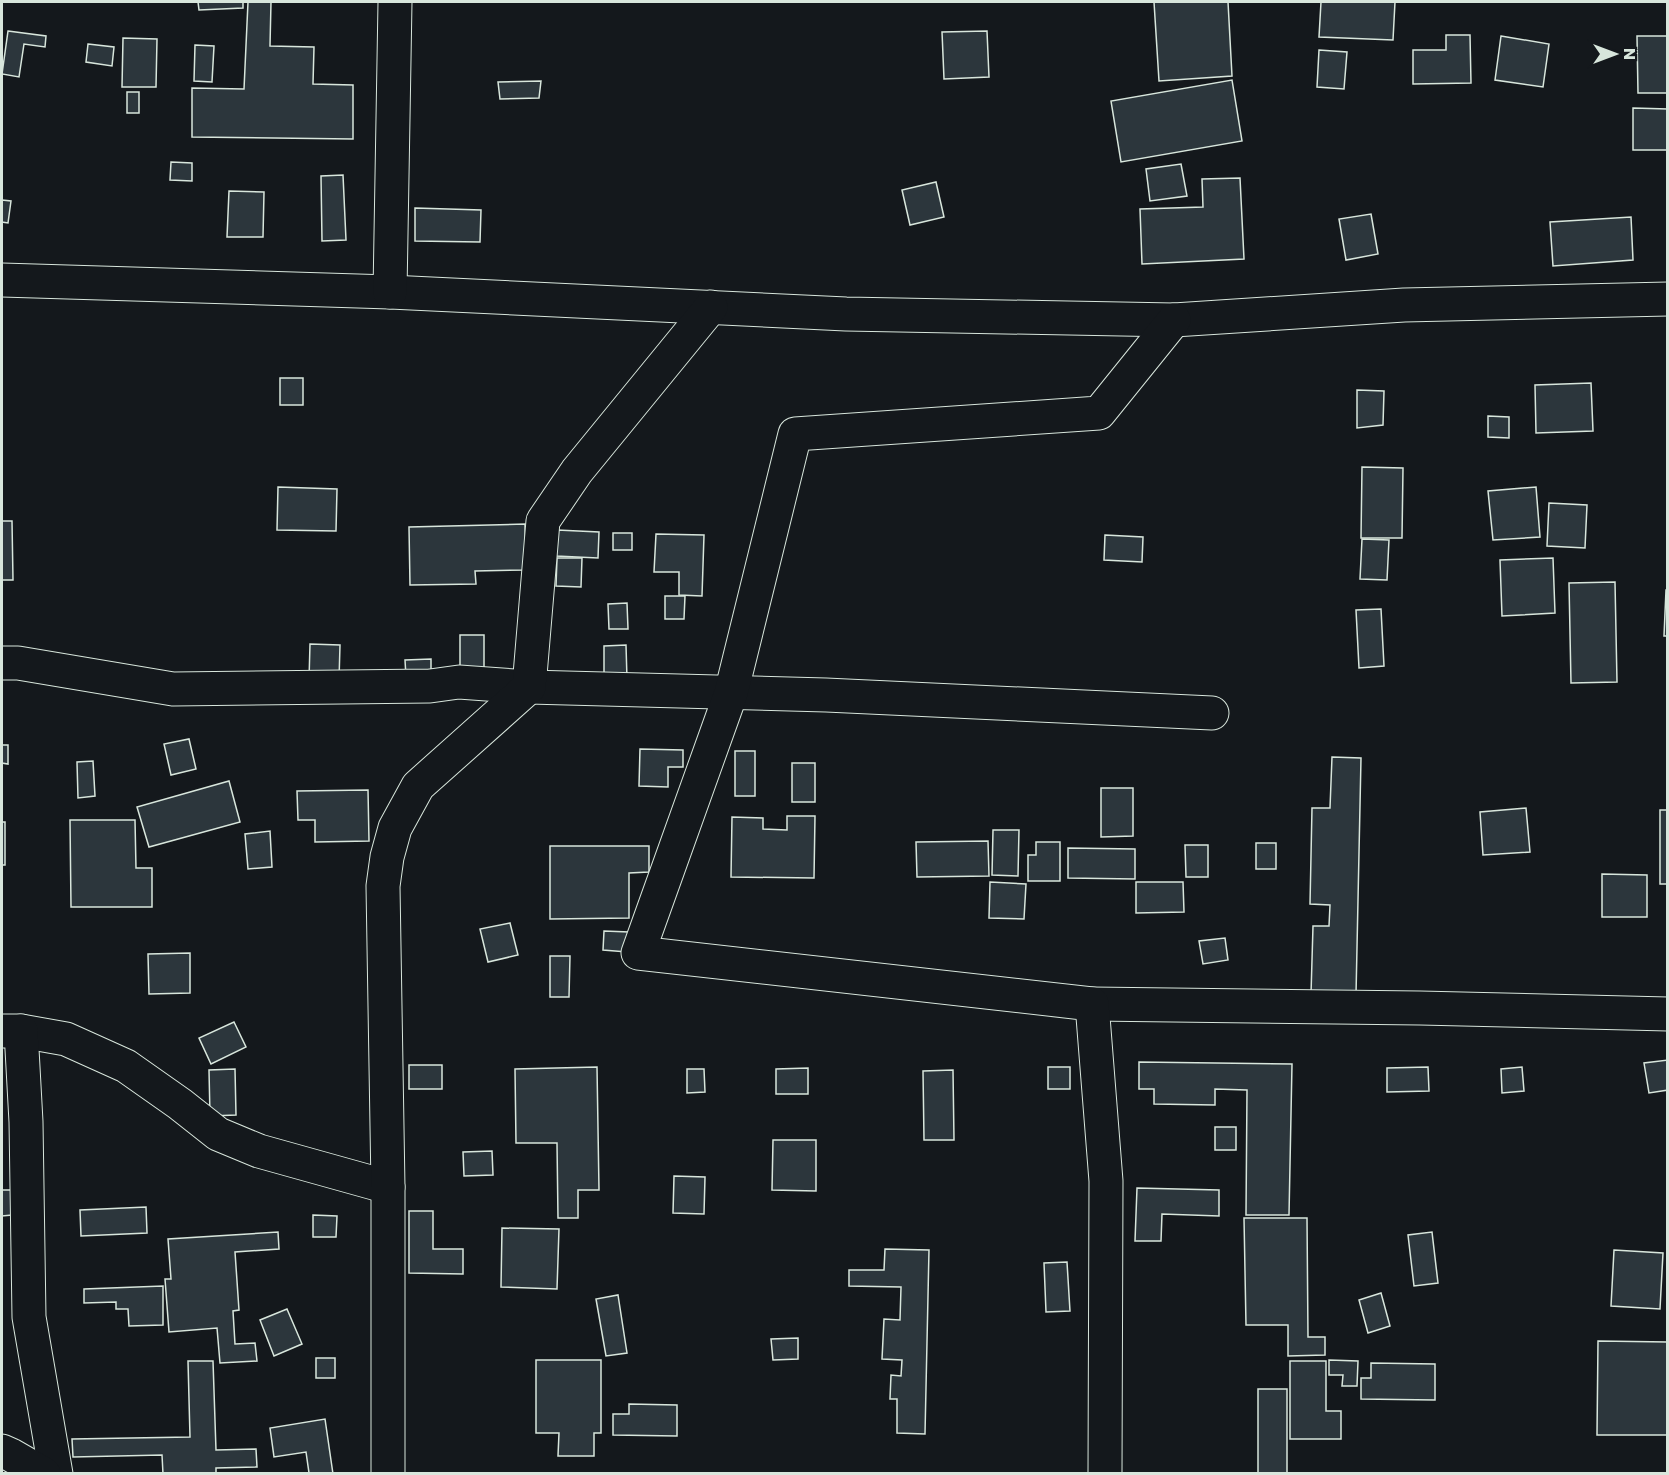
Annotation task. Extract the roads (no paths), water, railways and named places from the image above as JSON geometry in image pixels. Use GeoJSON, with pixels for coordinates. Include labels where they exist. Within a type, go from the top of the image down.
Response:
{"type":"FeatureCollection","features":[{"type":"Feature","properties":{"kind":"street"},"geometry":{"type":"LineString","coordinates":[[390,292],[395,2]]}},
{"type":"Feature","properties":{"kind":"street"},"geometry":{"type":"LineString","coordinates":[[2,280],[390,292],[846,314],[1174,320],[1404,305],[1668,299]]}},
{"type":"Feature","properties":{"kind":"street"},"geometry":{"type":"LineString","coordinates":[[388,1473],[388,1187],[383,886],[387,857],[395,828],[418,786],[529,687],[543,521],[577,471],[711,308]]}},
{"type":"Feature","properties":{"kind":"street"},"geometry":{"type":"LineString","coordinates":[[1174,320],[1099,413],[795,434],[731,693],[638,953],[1092,1004],[1668,1014]]}},
{"type":"Feature","properties":{"kind":"street"},"geometry":{"type":"LineString","coordinates":[[2,663],[18,663],[173,689],[430,686],[459,682],[529,687],[826,695],[1212,713]]}},
{"type":"Feature","properties":{"kind":"street"},"geometry":{"type":"LineString","coordinates":[[1092,1004],[1106,1181],[1105,1473]]}},
{"type":"Feature","properties":{"kind":"street"},"geometry":{"type":"LineString","coordinates":[[56,1473],[28,1317],[26,1122],[11,1031],[66,1039],[126,1066],[218,1134],[259,1151],[388,1187]]}},
{"type":"Feature","properties":{"kind":"street"},"geometry":{"type":"LineString","coordinates":[[2,1451],[44,1473]]}}]}
